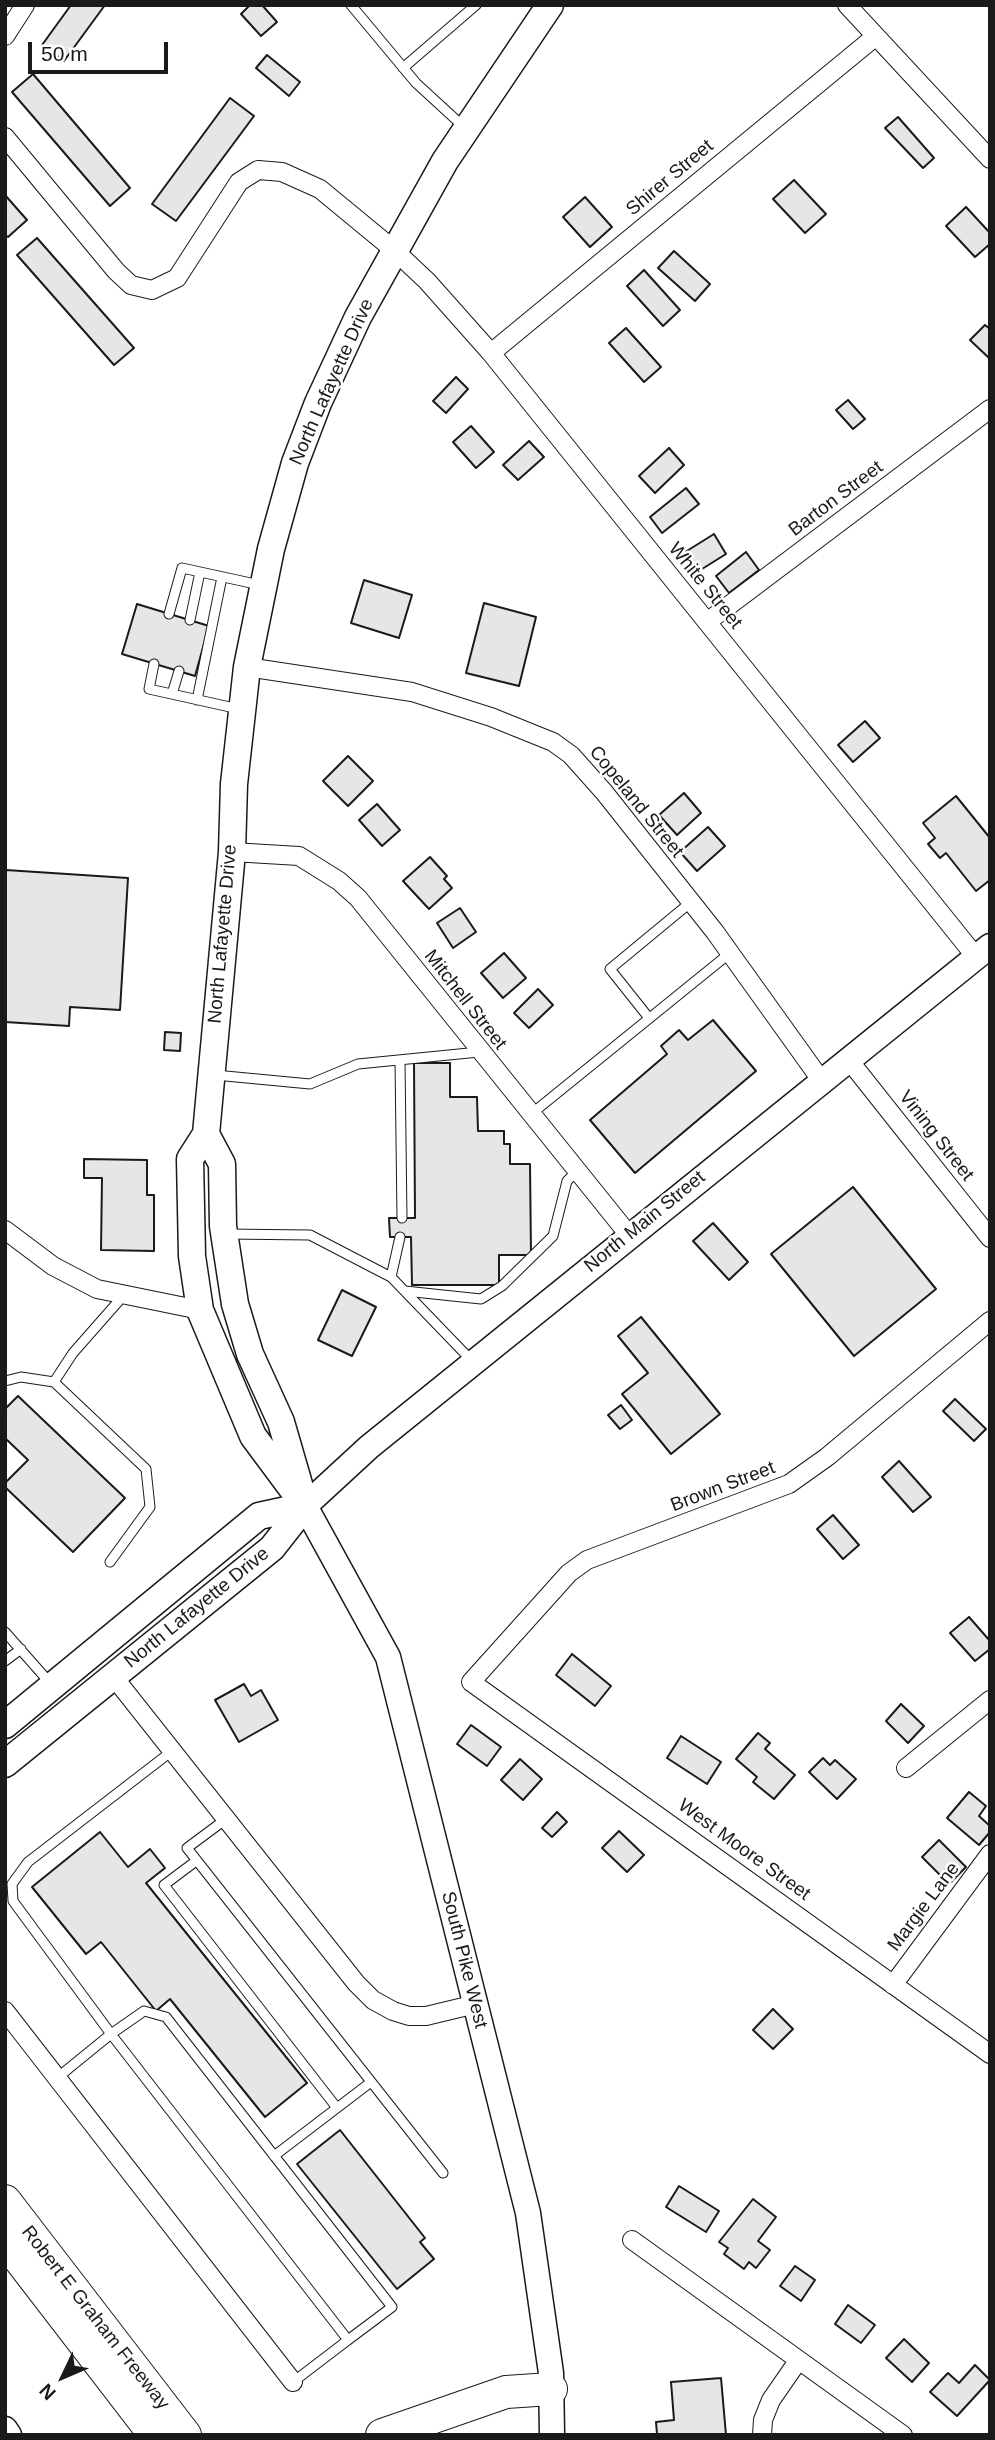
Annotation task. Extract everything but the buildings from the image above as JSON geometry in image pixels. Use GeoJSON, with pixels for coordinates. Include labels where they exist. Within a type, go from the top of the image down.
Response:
{"type":"FeatureCollection","features":[{"type":"Feature","properties":{"kind":"highway","name":"Robert E Graham Freeway"},"geometry":{"type":"LineString","coordinates":[[5,2201],[148,2417]]}},
{"type":"Feature","properties":{"kind":"highway","name":"Robert E Graham Freeway"},"geometry":{"type":"LineString","coordinates":[[5,2239],[148,2417],[185,2435]]}},
{"type":"Feature","properties":{"kind":"highway"},"geometry":{"type":"LineString","coordinates":[[382,2435],[506,2392],[551,2389]]}},
{"type":"Feature","properties":{"kind":"highway"},"geometry":{"type":"LineString","coordinates":[[411,2435],[448,2411]]}},
{"type":"Feature","properties":{"kind":"highway"},"geometry":{"type":"LineString","coordinates":[[148,2417],[205,2435]]}},
{"type":"Feature","properties":{"kind":"main road","name":"North Lafayette Drive"},"geometry":{"type":"LineString","coordinates":[[5,1764],[272,1548],[305,1506],[253,1436],[200,1310],[192,1256],[190,1159],[206,1134],[232,852],[234,784],[247,667],[262,586],[295,463],[358,317],[444,161],[551,5]]}},
{"type":"Feature","properties":{"kind":"main road","name":"North Main Street"},"geometry":{"type":"LineString","coordinates":[[305,1506],[369,1447],[983,951]]}},
{"type":"Feature","properties":{"kind":"main road"},"geometry":{"type":"LineString","coordinates":[[5,1725],[259,1516],[305,1506],[281,1422],[250,1354],[235,1304],[225,1234],[222,1164],[206,1134]]}},
{"type":"Feature","properties":{"kind":"main road","name":"South Pike West"},"geometry":{"type":"LineString","coordinates":[[305,1506],[388,1657],[528,2213],[551,2389],[551,2435]]}},
{"type":"Feature","properties":{"kind":"main road"},"geometry":{"type":"LineString","coordinates":[[5,2429],[9,2435]]}},
{"type":"Feature","properties":{"kind":"street"},"geometry":{"type":"LineString","coordinates":[[5,36],[25,5]]}},
{"type":"Feature","properties":{"kind":"street"},"geometry":{"type":"LineString","coordinates":[[847,5],[990,159]]}},
{"type":"Feature","properties":{"kind":"street","name":"Shirer Street"},"geometry":{"type":"LineString","coordinates":[[491,353],[876,36]]}},
{"type":"Feature","properties":{"kind":"street","name":"White Street"},"geometry":{"type":"LineString","coordinates":[[5,137],[116,271],[131,285],[152,290],[177,278],[239,182],[258,170],[282,172],[320,189],[394,250],[427,281],[491,353],[707,622],[983,951]]}},
{"type":"Feature","properties":{"kind":"street","name":"Barton Street"},"geometry":{"type":"LineString","coordinates":[[707,622],[990,409]]}},
{"type":"Feature","properties":{"kind":"street","name":"Copeland Street"},"geometry":{"type":"LineString","coordinates":[[247,667],[412,692],[491,716],[553,742],[571,755],[604,792],[730,953],[821,1080]]}},
{"type":"Feature","properties":{"kind":"street","name":"Mitchell Street"},"geometry":{"type":"LineString","coordinates":[[232,852],[299,856],[339,881],[358,898],[479,1052],[629,1235]]}},
{"type":"Feature","properties":{"kind":"street","name":"Vining Street"},"geometry":{"type":"LineString","coordinates":[[848,1059],[990,1238]]}},
{"type":"Feature","properties":{"kind":"street"},"geometry":{"type":"LineString","coordinates":[[5,1230],[64,1272],[97,1289],[200,1310]]}},
{"type":"Feature","properties":{"kind":"street","name":"Brown Street"},"geometry":{"type":"LineString","coordinates":[[471,1682],[569,1573],[587,1560],[789,1484],[827,1457],[990,1321]]}},
{"type":"Feature","properties":{"kind":"street"},"geometry":{"type":"LineString","coordinates":[[113,1676],[356,1983],[373,2000],[409,2016],[426,2016],[475,2004]]}},
{"type":"Feature","properties":{"kind":"street","name":"West Moore Street"},"geometry":{"type":"LineString","coordinates":[[471,1682],[990,2054]]}},
{"type":"Feature","properties":{"kind":"street"},"geometry":{"type":"LineString","coordinates":[[906,1768],[990,1700]]}},
{"type":"Feature","properties":{"kind":"street","name":"Margie Lane"},"geometry":{"type":"LineString","coordinates":[[892,1985],[990,1854]]}},
{"type":"Feature","properties":{"kind":"street"},"geometry":{"type":"LineString","coordinates":[[5,2011],[293,2382]]}},
{"type":"Feature","properties":{"kind":"street"},"geometry":{"type":"LineString","coordinates":[[632,2240],[903,2435]]}},
{"type":"Feature","properties":{"kind":"street"},"geometry":{"type":"LineString","coordinates":[[762,2435],[763,2420],[771,2400],[798,2361]]}},
{"type":"Feature","properties":{"kind":"lane"},"geometry":{"type":"LineString","coordinates":[[351,5],[403,68],[467,129]]}},
{"type":"Feature","properties":{"kind":"lane"},"geometry":{"type":"LineString","coordinates":[[403,68],[476,5]]}},
{"type":"Feature","properties":{"kind":"lane"},"geometry":{"type":"LineString","coordinates":[[169,614],[182,568],[262,586]]}},
{"type":"Feature","properties":{"kind":"lane"},"geometry":{"type":"LineString","coordinates":[[190,620],[200,572]]}},
{"type":"Feature","properties":{"kind":"lane"},"geometry":{"type":"LineString","coordinates":[[197,700],[222,577]]}},
{"type":"Feature","properties":{"kind":"lane"},"geometry":{"type":"LineString","coordinates":[[154,664],[149,689],[241,710]]}},
{"type":"Feature","properties":{"kind":"lane"},"geometry":{"type":"LineString","coordinates":[[172,694],[178,671]]}},
{"type":"Feature","properties":{"kind":"lane"},"geometry":{"type":"LineString","coordinates":[[649,1018],[610,969],[691,902]]}},
{"type":"Feature","properties":{"kind":"lane"},"geometry":{"type":"LineString","coordinates":[[530,1115],[730,953]]}},
{"type":"Feature","properties":{"kind":"lane"},"geometry":{"type":"LineString","coordinates":[[210,1074],[310,1084],[358,1064],[479,1052]]}},
{"type":"Feature","properties":{"kind":"lane"},"geometry":{"type":"LineString","coordinates":[[400,1061],[402,1218]]}},
{"type":"Feature","properties":{"kind":"lane"},"geometry":{"type":"LineString","coordinates":[[405,1291],[481,1299],[502,1286],[553,1236],[567,1181],[577,1171]]}},
{"type":"Feature","properties":{"kind":"lane"},"geometry":{"type":"LineString","coordinates":[[225,1234],[310,1235],[391,1277],[473,1362]]}},
{"type":"Feature","properties":{"kind":"lane"},"geometry":{"type":"LineString","coordinates":[[391,1277],[400,1237]]}},
{"type":"Feature","properties":{"kind":"lane"},"geometry":{"type":"LineString","coordinates":[[54,1382],[73,1353],[124,1295]]}},
{"type":"Feature","properties":{"kind":"lane"},"geometry":{"type":"LineString","coordinates":[[5,1381],[21,1377],[54,1382],[146,1469],[150,1507],[110,1562]]}},
{"type":"Feature","properties":{"kind":"lane"},"geometry":{"type":"LineString","coordinates":[[5,1632],[53,1686]]}},
{"type":"Feature","properties":{"kind":"lane"},"geometry":{"type":"LineString","coordinates":[[5,1661],[21,1649]]}},
{"type":"Feature","properties":{"kind":"lane"},"geometry":{"type":"LineString","coordinates":[[172,1751],[28,1862],[12,1884],[13,1902],[111,2034],[348,2340]]}},
{"type":"Feature","properties":{"kind":"lane"},"geometry":{"type":"LineString","coordinates":[[226,1819],[187,1849],[443,2173]]}},
{"type":"Feature","properties":{"kind":"lane"},"geometry":{"type":"LineString","coordinates":[[196,1861],[164,1885],[337,2108]]}},
{"type":"Feature","properties":{"kind":"lane"},"geometry":{"type":"LineString","coordinates":[[57,2078],[144,2011],[166,2017],[391,2306],[293,2382]]}},
{"type":"Feature","properties":{"kind":"lane"},"geometry":{"type":"LineString","coordinates":[[274,2156],[371,2082]]}}]}
